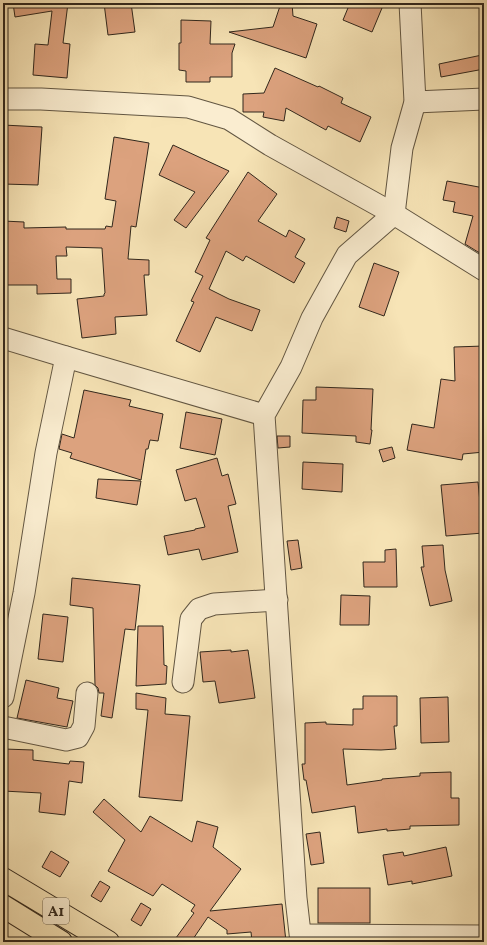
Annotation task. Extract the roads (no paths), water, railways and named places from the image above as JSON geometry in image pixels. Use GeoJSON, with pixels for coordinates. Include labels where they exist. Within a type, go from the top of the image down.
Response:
{"type":"FeatureCollection","features":[{"type":"Feature","properties":{"kind":"highway","name":"A1"},"geometry":{"type":"LineString","coordinates":[[3,879],[108,942]]}},
{"type":"Feature","properties":{"kind":"highway","name":"A1"},"geometry":{"type":"LineString","coordinates":[[4,908],[61,942]]}},
{"type":"Feature","properties":{"kind":"street"},"geometry":{"type":"LineString","coordinates":[[410,3],[414,102],[402,148],[394,214],[347,255],[312,318],[291,367],[264,415],[296,898],[301,939],[484,936]]}},
{"type":"Feature","properties":{"kind":"street"},"geometry":{"type":"LineString","coordinates":[[3,99],[41,99],[188,107],[229,119],[270,145],[394,214],[484,270]]}},
{"type":"Feature","properties":{"kind":"street"},"geometry":{"type":"LineString","coordinates":[[414,102],[484,99]]}},
{"type":"Feature","properties":{"kind":"street"},"geometry":{"type":"LineString","coordinates":[[3,338],[66,358],[264,415]]}},
{"type":"Feature","properties":{"kind":"street"},"geometry":{"type":"LineString","coordinates":[[3,697],[24,593],[46,453],[66,358]]}},
{"type":"Feature","properties":{"kind":"street"},"geometry":{"type":"LineString","coordinates":[[183,682],[191,619],[199,610],[214,604],[277,600]]}},
{"type":"Feature","properties":{"kind":"street"},"geometry":{"type":"LineString","coordinates":[[3,727],[66,740],[78,737],[84,726],[87,693]]}}]}
